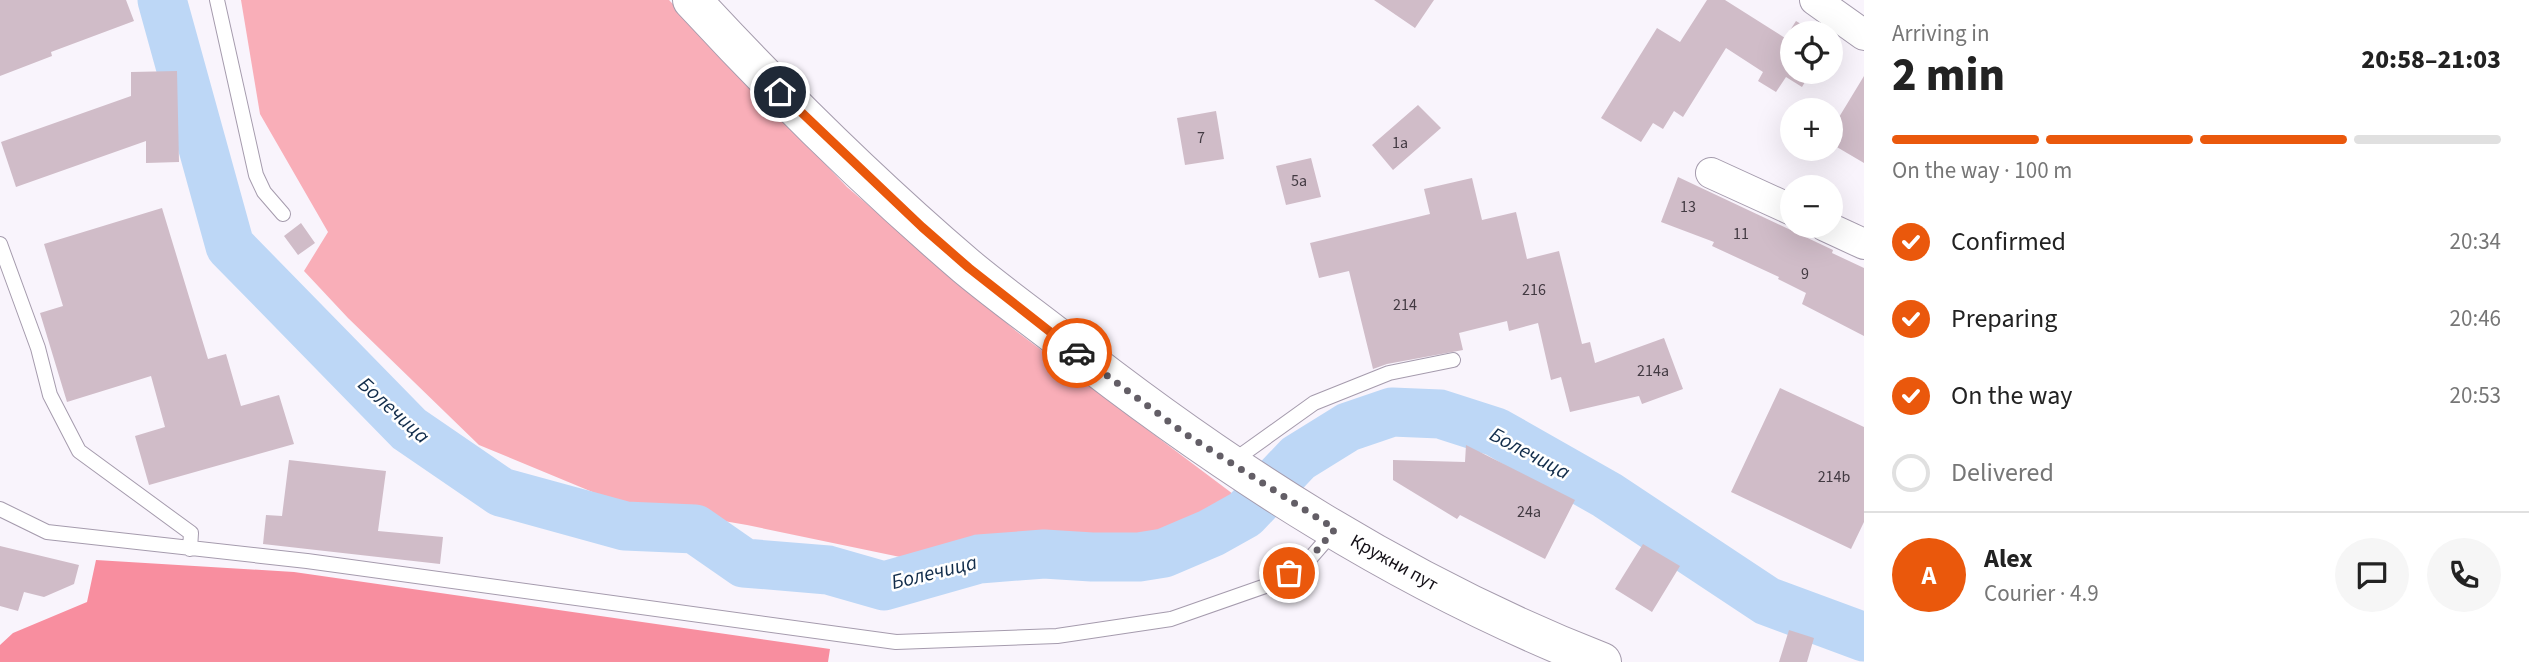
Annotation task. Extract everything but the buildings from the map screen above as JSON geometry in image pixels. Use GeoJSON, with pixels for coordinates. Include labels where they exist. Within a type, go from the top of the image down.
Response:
{"type":"FeatureCollection","features":[{"type":"Feature","properties":{"kind":"main road","name":"Кружни пут"},"geometry":{"type":"LineString","coordinates":[[692,0],[835,146],[969,268],[1100,370],[1235,468],[1412,575],[1492,615],[1602,662]]}},
{"type":"Feature","properties":{"kind":"street"},"geometry":{"type":"LineString","coordinates":[[1815,0],[1864,34]]}},
{"type":"Feature","properties":{"kind":"street"},"geometry":{"type":"LineString","coordinates":[[1711,173],[1780,205]]}},
{"type":"Feature","properties":{"kind":"street"},"geometry":{"type":"LineString","coordinates":[[1843,234],[1864,244]]}},
{"type":"Feature","properties":{"kind":"lane"},"geometry":{"type":"LineString","coordinates":[[217,0],[256,174],[264,192],[283,214]]}},
{"type":"Feature","properties":{"kind":"lane"},"geometry":{"type":"LineString","coordinates":[[0,244],[38,348],[50,395],[79,451],[191,533],[190,549]]}},
{"type":"Feature","properties":{"kind":"lane"},"geometry":{"type":"LineString","coordinates":[[1235,468],[1314,403],[1389,373],[1453,360]]}},
{"type":"Feature","properties":{"kind":"lane"},"geometry":{"type":"LineString","coordinates":[[0,509],[47,532],[307,561],[896,642],[1057,636],[1171,619],[1271,584],[1307,562],[1320,521]]}},
{"type":"Feature","properties":{"kind":"shaded area"},"geometry":{"type":"Polygon","coordinates":[[[241,0],[669,0],[847,187],[1016,331],[1245,503],[1144,536],[1036,534],[929,563],[747,525],[619,503],[479,445],[348,318],[304,271],[328,232],[260,114],[241,0]]]}},
{"type":"Feature","properties":{"kind":"shaded area"},"geometry":{"type":"Polygon","coordinates":[[[96,560],[294,572],[830,649],[828,662],[0,662],[0,645],[13,633],[87,602],[96,560]]]}},
{"type":"Feature","properties":{"kind":"waterway","name":"Болечица"},"geometry":{"type":"LineString","coordinates":[[162,0],[230,246],[409,429],[501,492],[625,526],[695,529],[744,563],[828,570],[884,586],[979,559],[1044,554],[1139,557],[1164,553],[1211,533],[1245,514],[1298,458],[1348,427],[1392,412],[1440,414],[1496,432],[1607,495],[1767,601],[1864,637]]}},
{"type":"Feature","properties":{"kind":"way so far"},"geometry":{"type":"LineString","coordinates":[[1077,353],[1184,433],[1335,529],[1307,562],[1289,573]]}},
{"type":"Feature","properties":{"kind":"route"},"geometry":{"type":"LineString","coordinates":[[780,92],[922,227],[969,268],[1077,353]]}}]}
